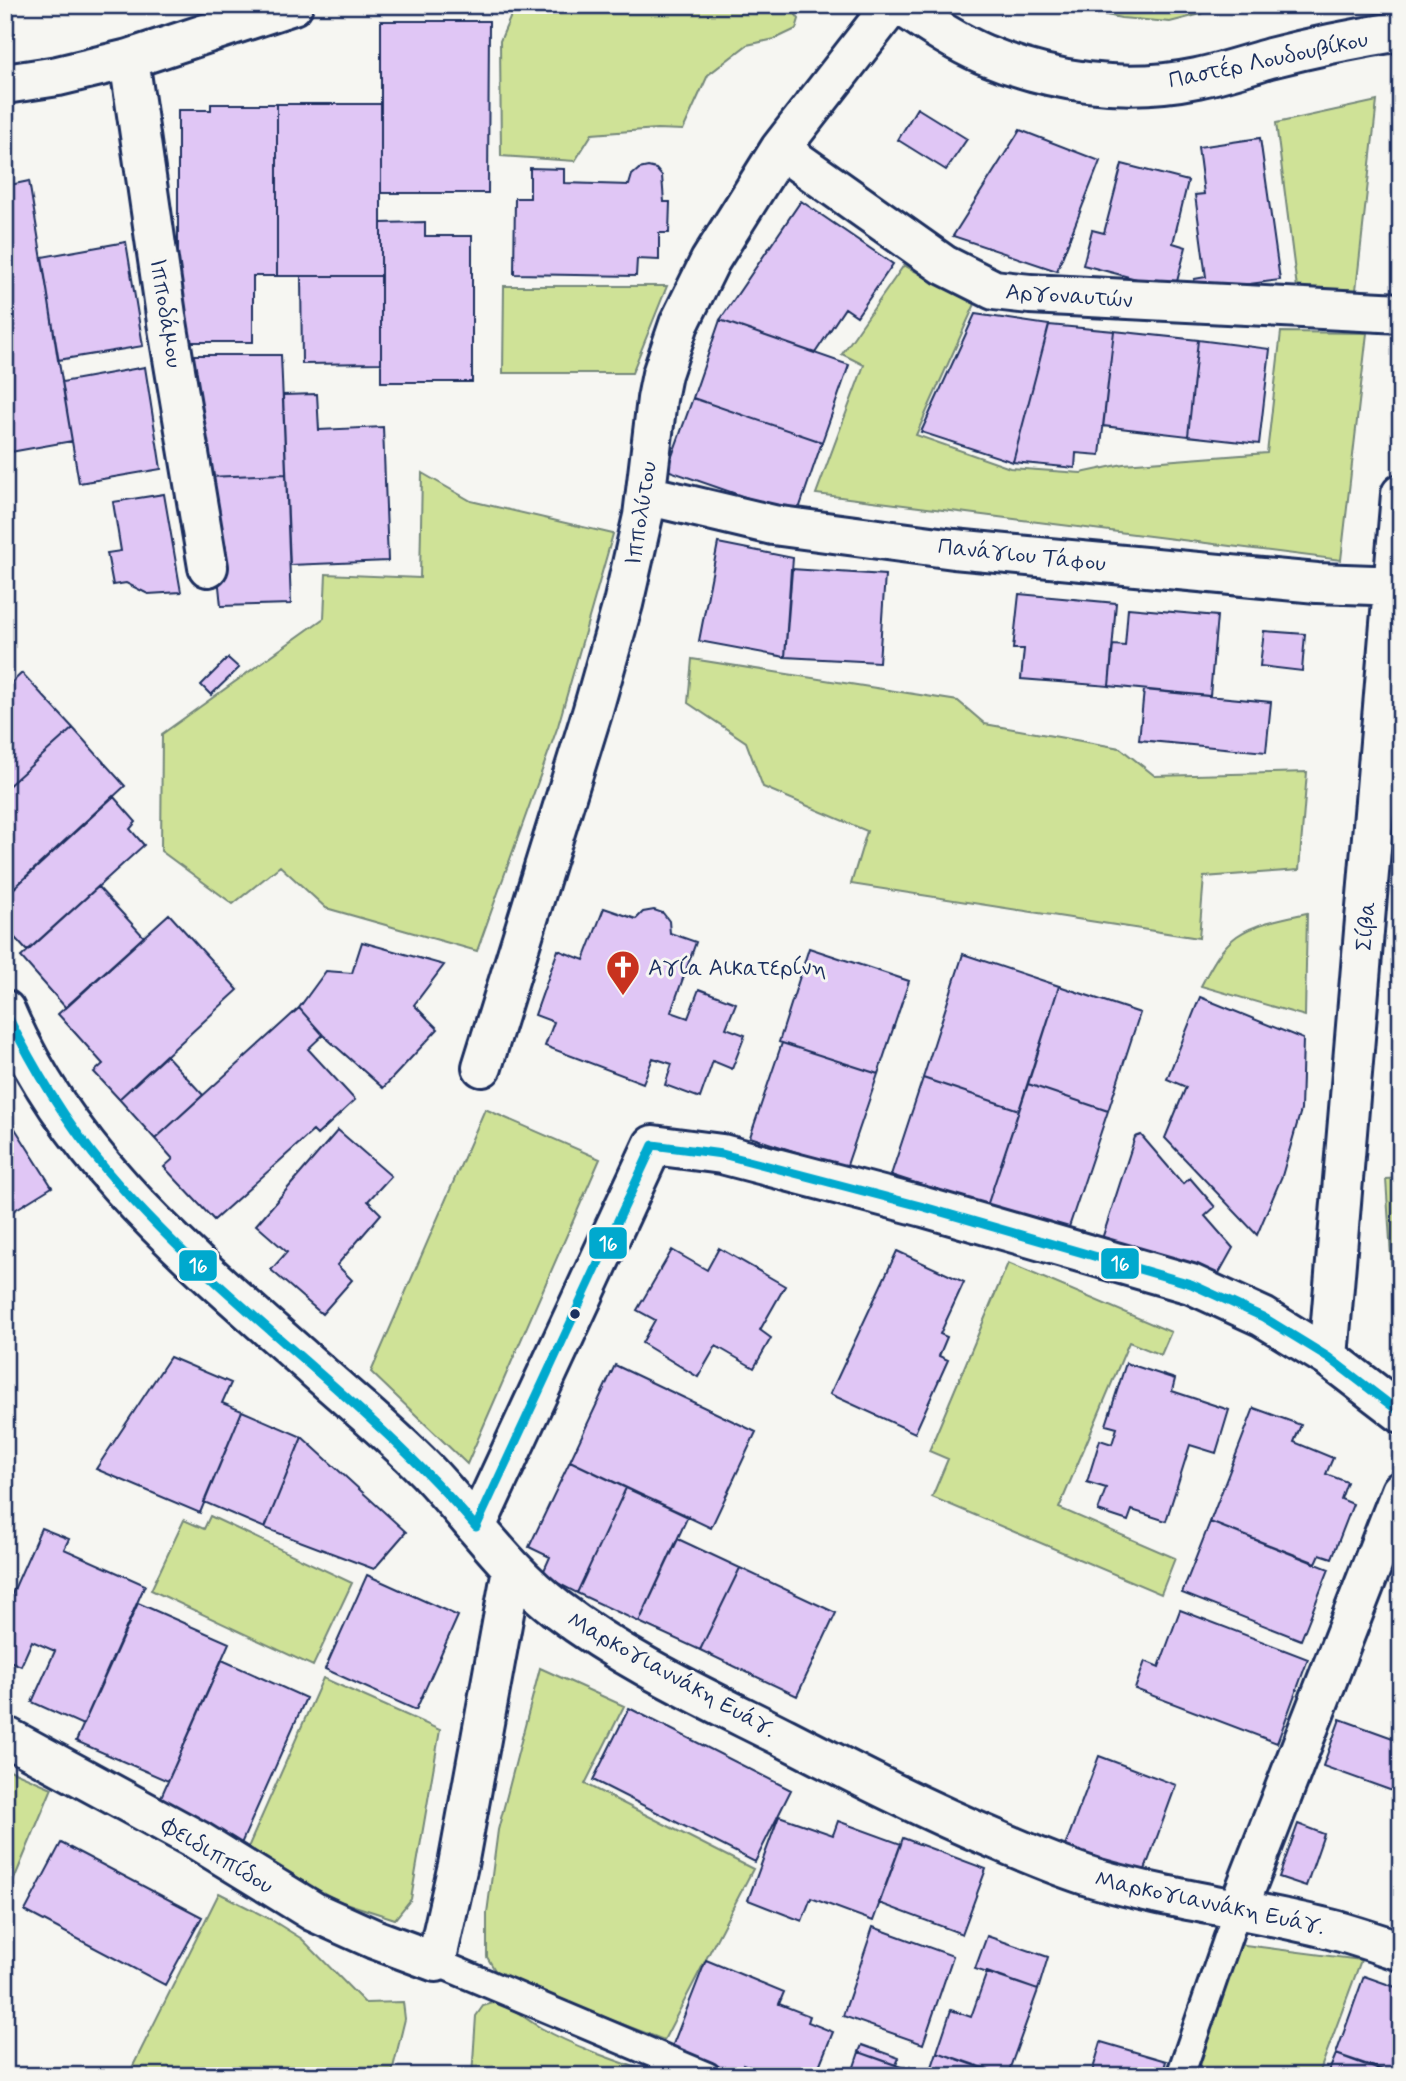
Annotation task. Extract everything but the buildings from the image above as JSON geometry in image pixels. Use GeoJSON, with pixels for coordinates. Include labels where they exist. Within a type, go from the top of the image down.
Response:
{"type":"FeatureCollection","features":[{"type":"Feature","properties":{"kind":"street","name":"Ιππολύτου"},"geometry":{"type":"LineString","coordinates":[[482,1067],[596,701],[638,545],[657,399],[662,374],[679,324],[710,261],[780,149],[891,5]]}},
{"type":"Feature","properties":{"kind":"street","name":"Παστέρ Λουδουβίκου"},"geometry":{"type":"LineString","coordinates":[[900,5],[982,53],[1025,69],[1074,81],[1101,84],[1133,85],[1195,78],[1328,45],[1401,31]]}},
{"type":"Feature","properties":{"kind":"street"},"geometry":{"type":"LineString","coordinates":[[5,84],[58,76],[129,59],[170,47],[275,8]]}},
{"type":"Feature","properties":{"kind":"street","name":"Ιπποδάμου"},"geometry":{"type":"LineString","coordinates":[[129,59],[167,322],[208,567]]}},
{"type":"Feature","properties":{"kind":"street","name":"Αργοναυτών"},"geometry":{"type":"LineString","coordinates":[[780,149],[944,265],[994,290],[1401,313]]}},
{"type":"Feature","properties":{"kind":"street","name":"Σίβα"},"geometry":{"type":"LineString","coordinates":[[1328,1357],[1397,586],[1401,494]]}},
{"type":"Feature","properties":{"kind":"street","name":"Πανάγιου Τάφου"},"geometry":{"type":"LineString","coordinates":[[646,495],[773,525],[954,549],[1317,583],[1397,586]]}},
{"type":"Feature","properties":{"kind":"street","name":"Μαρκογιαννάκη Ευάγ."},"geometry":{"type":"LineString","coordinates":[[5,1010],[31,1066],[62,1115],[129,1196],[242,1305],[427,1471],[512,1569],[558,1610],[608,1644],[708,1699],[936,1814],[1088,1876],[1167,1897],[1328,1928],[1401,1951]]}},
{"type":"Feature","properties":{"kind":"street"},"geometry":{"type":"LineString","coordinates":[[476,1527],[653,1145],[722,1154],[924,1207],[1191,1284],[1264,1317],[1328,1357],[1401,1413]]}},
{"type":"Feature","properties":{"kind":"street"},"geometry":{"type":"LineString","coordinates":[[1237,1910],[1401,1491]]}},
{"type":"Feature","properties":{"kind":"street"},"geometry":{"type":"LineString","coordinates":[[436,1962],[458,1865],[512,1569]]}},
{"type":"Feature","properties":{"kind":"street","name":"Φειδιππίδου"},"geometry":{"type":"LineString","coordinates":[[5,1736],[197,1840],[314,1912],[362,1934],[436,1962]]}},
{"type":"Feature","properties":{"kind":"lane"},"geometry":{"type":"LineString","coordinates":[[1180,2076],[1237,1910]]}},
{"type":"Feature","properties":{"kind":"lane"},"geometry":{"type":"LineString","coordinates":[[436,1962],[708,2076]]}},
{"type":"Feature","properties":{"kind":"green space"},"geometry":{"type":"Polygon","coordinates":[[[519,5],[785,5],[791,8],[799,19],[796,29],[775,39],[747,45],[708,75],[683,130],[657,129],[592,134],[575,161],[501,156],[500,41],[513,11],[519,5]]]}},
{"type":"Feature","properties":{"kind":"green space"},"geometry":{"type":"Polygon","coordinates":[[[1058,5],[1217,5],[1201,14],[1170,22],[1121,18],[1058,5]]]}},
{"type":"Feature","properties":{"kind":"green space"},"geometry":{"type":"Polygon","coordinates":[[[1377,101],[1356,290],[1297,288],[1276,123],[1377,101]]]}},
{"type":"Feature","properties":{"kind":"green space"},"geometry":{"type":"Polygon","coordinates":[[[904,265],[975,304],[916,435],[1010,468],[1081,473],[1123,464],[1267,453],[1281,332],[1367,333],[1341,560],[816,494],[864,365],[842,354],[904,265]]]}},
{"type":"Feature","properties":{"kind":"green space"},"geometry":{"type":"Polygon","coordinates":[[[504,286],[667,286],[632,373],[503,373],[504,286]]]}},
{"type":"Feature","properties":{"kind":"green space"},"geometry":{"type":"Polygon","coordinates":[[[422,473],[471,501],[613,534],[558,726],[477,951],[326,908],[280,866],[233,904],[161,851],[162,734],[324,618],[326,574],[420,578],[422,473]]]}},
{"type":"Feature","properties":{"kind":"green space"},"geometry":{"type":"Polygon","coordinates":[[[692,659],[958,701],[985,724],[1120,748],[1155,776],[1307,772],[1299,870],[1204,877],[1199,938],[851,884],[867,831],[763,787],[746,742],[688,703],[692,659]]]}},
{"type":"Feature","properties":{"kind":"green space"},"geometry":{"type":"Polygon","coordinates":[[[1307,913],[1305,1016],[1201,986],[1221,953],[1237,936],[1261,924],[1307,913]]]}},
{"type":"Feature","properties":{"kind":"green space"},"geometry":{"type":"Polygon","coordinates":[[[485,1109],[600,1159],[467,1464],[371,1372],[485,1109]]]}},
{"type":"Feature","properties":{"kind":"green space"},"geometry":{"type":"Polygon","coordinates":[[[1401,1178],[1401,1271],[1392,1272],[1386,1179],[1401,1178]]]}},
{"type":"Feature","properties":{"kind":"green space"},"geometry":{"type":"Polygon","coordinates":[[[1008,1263],[1171,1332],[1161,1355],[1129,1342],[1059,1508],[1175,1558],[1161,1594],[932,1497],[948,1459],[929,1451],[1008,1263]]]}},
{"type":"Feature","properties":{"kind":"green space"},"geometry":{"type":"Polygon","coordinates":[[[210,1516],[352,1583],[313,1666],[151,1590],[184,1520],[204,1529],[210,1516]]]}},
{"type":"Feature","properties":{"kind":"green space"},"geometry":{"type":"Polygon","coordinates":[[[540,1668],[624,1706],[585,1784],[753,1869],[664,2040],[499,1977],[487,1957],[487,1913],[498,1830],[540,1668]]]}},
{"type":"Feature","properties":{"kind":"green space"},"geometry":{"type":"Polygon","coordinates":[[[323,1678],[440,1730],[411,1899],[395,1919],[339,1901],[246,1852],[323,1678]]]}},
{"type":"Feature","properties":{"kind":"green space"},"geometry":{"type":"Polygon","coordinates":[[[5,1768],[52,1788],[5,1901],[5,1768]]]}},
{"type":"Feature","properties":{"kind":"green space"},"geometry":{"type":"Polygon","coordinates":[[[219,1893],[302,1939],[365,2003],[403,2002],[405,2019],[391,2076],[128,2076],[219,1893]]]}},
{"type":"Feature","properties":{"kind":"green space"},"geometry":{"type":"Polygon","coordinates":[[[1237,1944],[1361,1960],[1318,2076],[1197,2076],[1237,1944]]]}},
{"type":"Feature","properties":{"kind":"green space"},"geometry":{"type":"Polygon","coordinates":[[[493,2003],[512,2009],[566,2040],[643,2070],[641,2076],[472,2076],[476,2016],[483,2006],[493,2003]]]}},
{"type":"Feature","properties":{"kind":"transit line","name":"16"},"geometry":{"type":"LineString","coordinates":[[5,1011],[39,1074],[77,1133],[150,1219],[243,1307],[387,1435],[433,1479],[476,1527],[653,1145],[722,1154],[924,1207],[1191,1284],[1263,1317],[1328,1357],[1401,1413]]}},
{"type":"Feature","properties":{"kind":"place","name":"Αγία Αικατερίνη"},"geometry":{"type":"Point","coordinates":[623,997]}}]}
